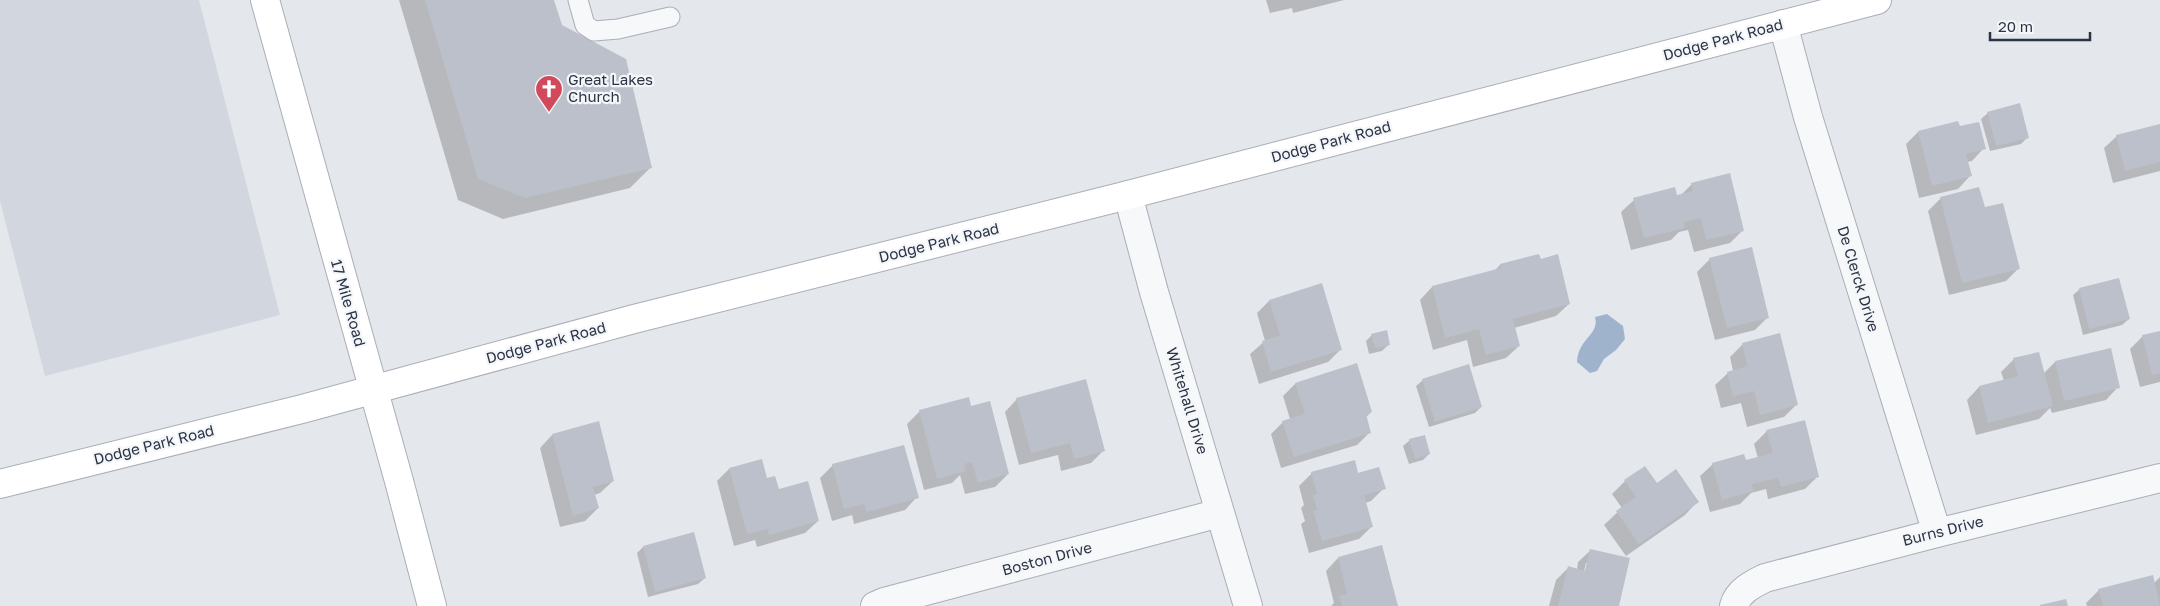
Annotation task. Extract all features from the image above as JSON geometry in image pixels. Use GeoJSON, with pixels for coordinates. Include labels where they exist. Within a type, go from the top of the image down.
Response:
{"type":"FeatureCollection","features":[{"type":"Feature","properties":{"kind":"street","name":"17 Mile Road"},"geometry":{"type":"LineString","coordinates":[[265,0],[432,606]]}},
{"type":"Feature","properties":{"kind":"street","name":"Dodge Park Road"},"geometry":{"type":"LineString","coordinates":[[0,484],[373,390],[634,319],[1128,195],[1877,0]]}},
{"type":"Feature","properties":{"kind":"street","name":"De Clerck Drive"},"geometry":{"type":"LineString","coordinates":[[1784,24],[1808,117],[1937,533]]}},
{"type":"Feature","properties":{"kind":"street","name":"Whitehall Drive"},"geometry":{"type":"LineString","coordinates":[[1128,195],[1152,286],[1248,606]]}},
{"type":"Feature","properties":{"kind":"street","name":"Burns Drive"},"geometry":{"type":"LineString","coordinates":[[1735,604],[1748,586],[1765,578],[2160,478]]}},
{"type":"Feature","properties":{"kind":"street","name":"Boston Drive"},"geometry":{"type":"LineString","coordinates":[[875,606],[884,602],[1220,513]]}},
{"type":"Feature","properties":{"kind":"lane"},"geometry":{"type":"LineString","coordinates":[[578,0],[586,25],[594,31],[618,29],[670,17]]}},
{"type":"Feature","properties":{"kind":"shaded area"},"geometry":{"type":"Polygon","coordinates":[[[0,0],[199,0],[280,315],[45,376],[0,201],[0,0]]]}},
{"type":"Feature","properties":{"kind":"water"},"geometry":{"type":"Polygon","coordinates":[[[1607,314],[1623,326],[1625,339],[1616,350],[1604,359],[1597,371],[1590,373],[1577,362],[1578,354],[1584,342],[1592,333],[1596,323],[1595,317],[1607,314]]]}},
{"type":"Feature","properties":{"kind":"building","name":"Great Lakes Church"},"geometry":{"type":"Polygon","coordinates":[[[425,0],[554,0],[562,25],[626,59],[652,168],[525,198],[478,179],[425,0]]]}},
{"type":"Feature","properties":{"kind":"building"},"geometry":{"type":"Polygon","coordinates":[[[2020,103],[2029,138],[1996,146],[1987,112],[2020,103]]]}},
{"type":"Feature","properties":{"kind":"building"},"geometry":{"type":"Polygon","coordinates":[[[1958,121],[1960,126],[1979,122],[1986,149],[1966,154],[1972,176],[1932,186],[1918,131],[1958,121]]]}},
{"type":"Feature","properties":{"kind":"building"},"geometry":{"type":"Polygon","coordinates":[[[2160,124],[2160,162],[2125,171],[2116,135],[2160,124]]]}},
{"type":"Feature","properties":{"kind":"building"},"geometry":{"type":"Polygon","coordinates":[[[1730,173],[1744,231],[1706,240],[1701,218],[1684,222],[1685,228],[1644,238],[1633,198],[1675,187],[1677,195],[1693,191],[1691,183],[1730,173]]]}},
{"type":"Feature","properties":{"kind":"building"},"geometry":{"type":"Polygon","coordinates":[[[1979,187],[1985,207],[2003,203],[2020,269],[1962,283],[1940,197],[1979,187]]]}},
{"type":"Feature","properties":{"kind":"building"},"geometry":{"type":"Polygon","coordinates":[[[1752,247],[1769,318],[1727,328],[1709,258],[1752,247]]]}},
{"type":"Feature","properties":{"kind":"building"},"geometry":{"type":"Polygon","coordinates":[[[1539,254],[1541,259],[1558,254],[1570,304],[1513,319],[1520,346],[1486,355],[1479,329],[1445,338],[1432,286],[1501,268],[1500,264],[1539,254]]]}},
{"type":"Feature","properties":{"kind":"building"},"geometry":{"type":"Polygon","coordinates":[[[2119,278],[2130,319],[2089,329],[2079,288],[2119,278]]]}},
{"type":"Feature","properties":{"kind":"building"},"geometry":{"type":"Polygon","coordinates":[[[1322,283],[1342,350],[1271,372],[1262,341],[1280,335],[1269,300],[1322,283]]]}},
{"type":"Feature","properties":{"kind":"building"},"geometry":{"type":"Polygon","coordinates":[[[1387,330],[1390,345],[1375,348],[1371,334],[1387,330]]]}},
{"type":"Feature","properties":{"kind":"building"},"geometry":{"type":"Polygon","coordinates":[[[2160,331],[2160,373],[2152,375],[2142,335],[2160,331]]]}},
{"type":"Feature","properties":{"kind":"building"},"geometry":{"type":"Polygon","coordinates":[[[1780,333],[1798,405],[1760,415],[1754,391],[1733,396],[1727,372],[1747,366],[1742,343],[1780,333]]]}},
{"type":"Feature","properties":{"kind":"building"},"geometry":{"type":"Polygon","coordinates":[[[2111,348],[2120,388],[2064,401],[2055,361],[2111,348]]]}},
{"type":"Feature","properties":{"kind":"building"},"geometry":{"type":"Polygon","coordinates":[[[2039,352],[2053,406],[1988,423],[1979,386],[2018,376],[2013,358],[2039,352]]]}},
{"type":"Feature","properties":{"kind":"building"},"geometry":{"type":"Polygon","coordinates":[[[1357,363],[1372,412],[1366,414],[1371,433],[1294,457],[1282,421],[1305,414],[1295,383],[1357,363]]]}},
{"type":"Feature","properties":{"kind":"building"},"geometry":{"type":"Polygon","coordinates":[[[1469,364],[1482,407],[1435,422],[1422,379],[1469,364]]]}},
{"type":"Feature","properties":{"kind":"building"},"geometry":{"type":"Polygon","coordinates":[[[1086,379],[1105,451],[1074,459],[1070,443],[1031,453],[1016,398],[1086,379]]]}},
{"type":"Feature","properties":{"kind":"building"},"geometry":{"type":"Polygon","coordinates":[[[969,397],[971,406],[990,401],[1009,474],[978,483],[972,462],[964,464],[966,471],[937,479],[919,410],[969,397]]]}},
{"type":"Feature","properties":{"kind":"building"},"geometry":{"type":"Polygon","coordinates":[[[1805,420],[1819,477],[1781,487],[1778,478],[1752,484],[1754,491],[1722,500],[1712,463],[1744,454],[1746,460],[1773,453],[1766,430],[1805,420]]]}},
{"type":"Feature","properties":{"kind":"building"},"geometry":{"type":"Polygon","coordinates":[[[599,421],[614,481],[593,487],[599,508],[573,516],[552,434],[599,421]]]}},
{"type":"Feature","properties":{"kind":"building"},"geometry":{"type":"Polygon","coordinates":[[[1425,435],[1430,454],[1415,459],[1409,439],[1425,435]]]}},
{"type":"Feature","properties":{"kind":"building"},"geometry":{"type":"Polygon","coordinates":[[[904,445],[919,498],[867,512],[864,504],[844,509],[832,464],[904,445]]]}},
{"type":"Feature","properties":{"kind":"building"},"geometry":{"type":"Polygon","coordinates":[[[762,459],[767,478],[775,476],[779,489],[808,481],[819,521],[769,535],[768,529],[747,534],[729,468],[762,459]]]}},
{"type":"Feature","properties":{"kind":"building"},"geometry":{"type":"Polygon","coordinates":[[[1355,460],[1358,473],[1379,467],[1386,489],[1364,495],[1373,527],[1322,541],[1313,511],[1317,510],[1313,495],[1317,494],[1311,472],[1355,460]]]}},
{"type":"Feature","properties":{"kind":"building"},"geometry":{"type":"Polygon","coordinates":[[[1645,466],[1657,483],[1676,469],[1699,502],[1639,544],[1616,511],[1636,497],[1624,480],[1645,466]]]}},
{"type":"Feature","properties":{"kind":"building"},"geometry":{"type":"Polygon","coordinates":[[[694,532],[706,578],[655,592],[643,546],[694,532]]]}},
{"type":"Feature","properties":{"kind":"building"},"geometry":{"type":"Polygon","coordinates":[[[1382,545],[1398,606],[1342,606],[1339,596],[1347,594],[1338,557],[1382,545]]]}},
{"type":"Feature","properties":{"kind":"building"},"geometry":{"type":"Polygon","coordinates":[[[1590,549],[1630,558],[1619,606],[1558,606],[1568,566],[1585,571],[1590,549]]]}},
{"type":"Feature","properties":{"kind":"building"},"geometry":{"type":"Polygon","coordinates":[[[2153,575],[2160,606],[2103,606],[2098,589],[2153,575]]]}},
{"type":"Feature","properties":{"kind":"building"},"geometry":{"type":"Polygon","coordinates":[[[2066,599],[2068,606],[2040,606],[2040,605],[2066,599]]]}},
{"type":"Feature","properties":{"kind":"place","name":"Great Lakes Church"},"geometry":{"type":"Point","coordinates":[549,113]}}]}
